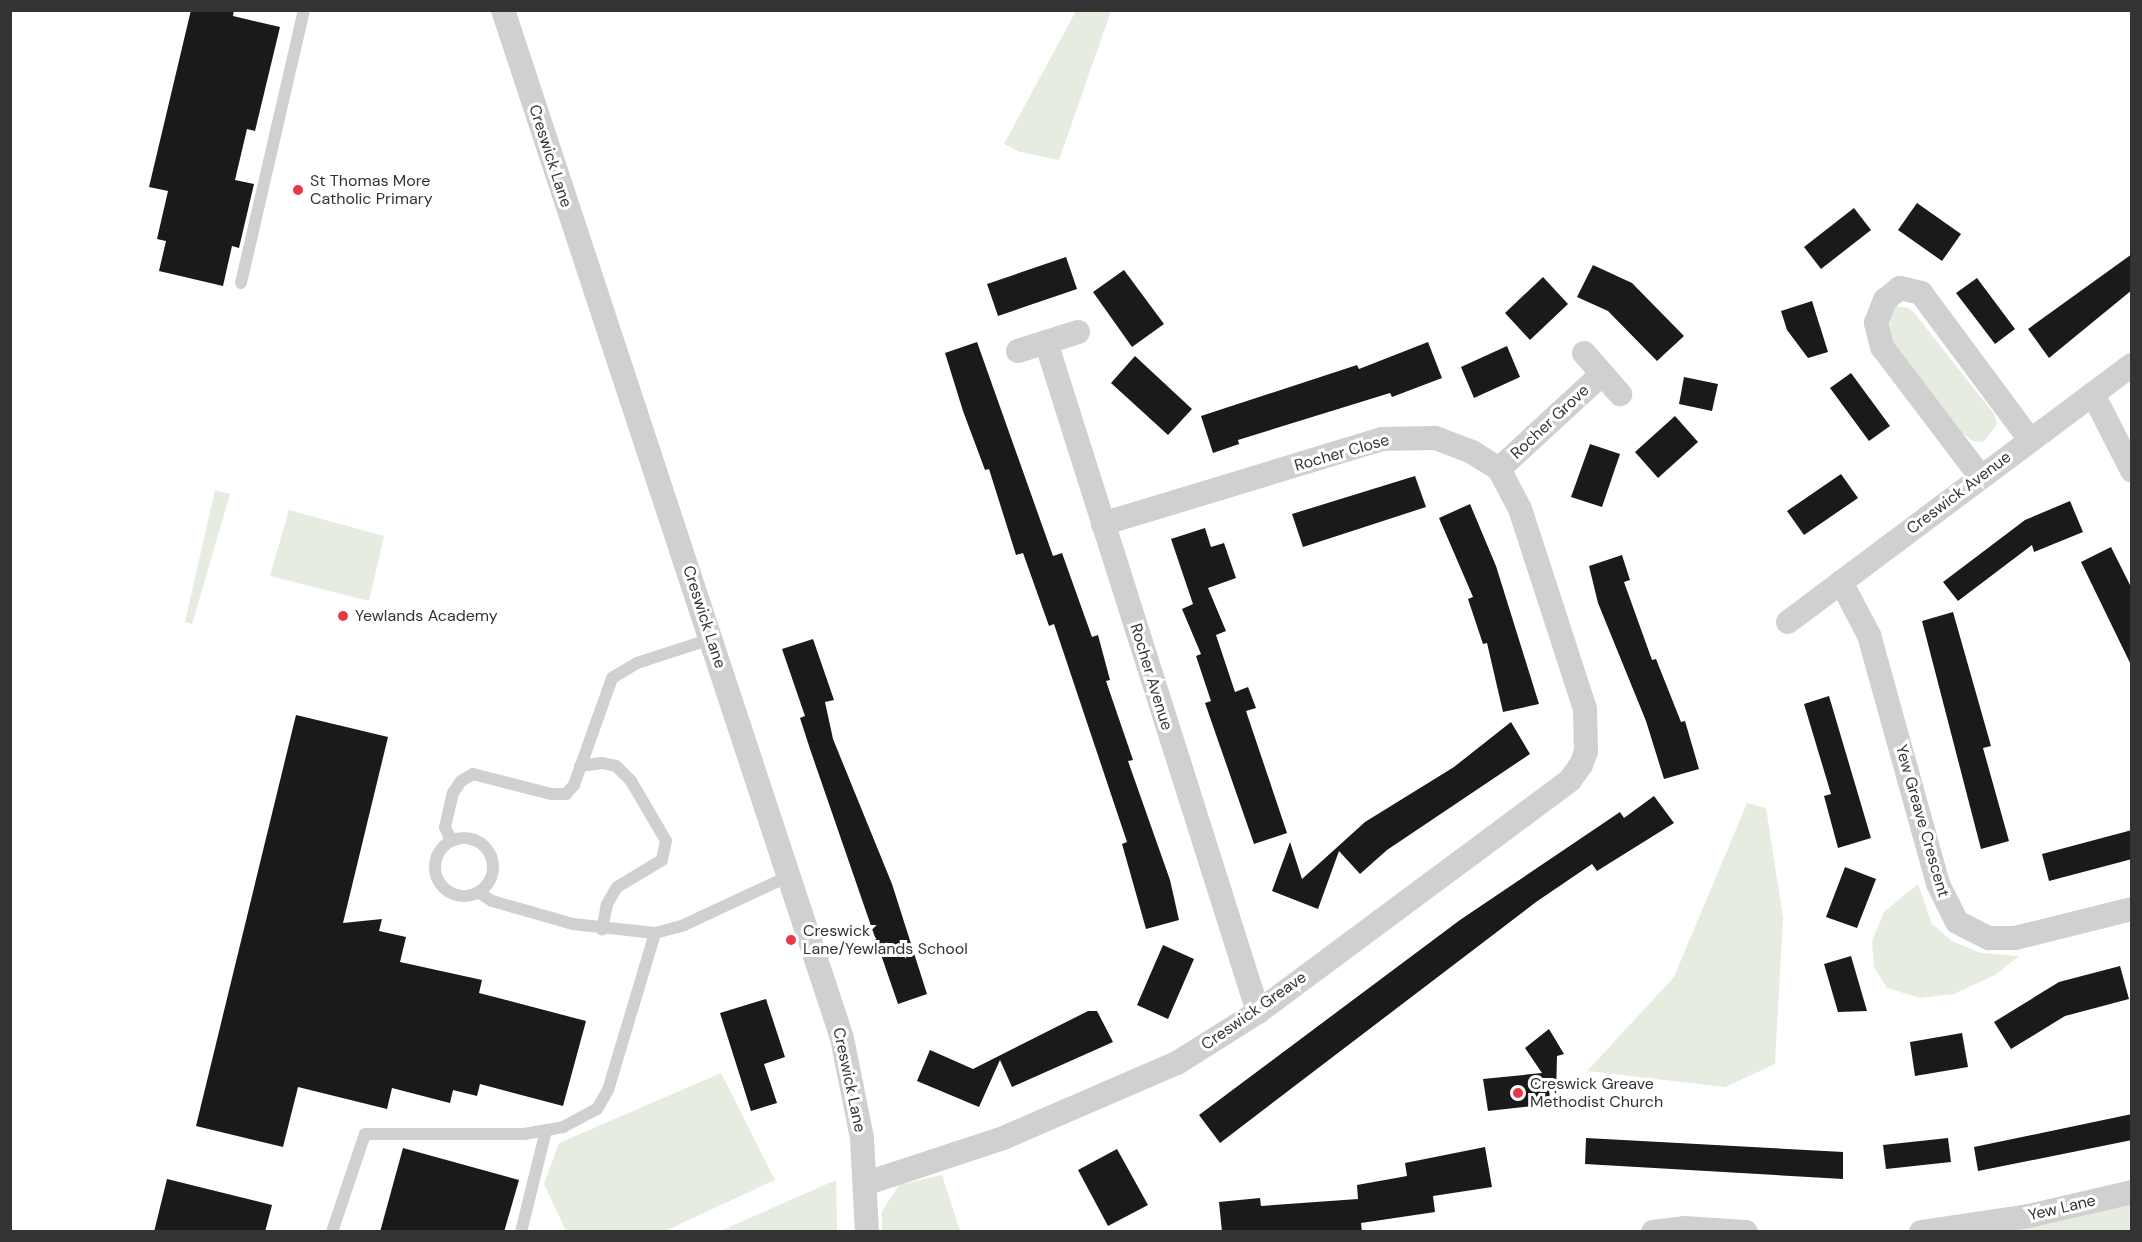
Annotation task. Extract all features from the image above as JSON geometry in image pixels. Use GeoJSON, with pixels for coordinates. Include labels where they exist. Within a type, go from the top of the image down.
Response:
{"type":"FeatureCollection","features":[{"type":"Feature","properties":{"kind":"street","name":"Creswick Lane"},"geometry":{"type":"LineString","coordinates":[[503,10],[842,1038],[867,1183],[867,1232]]}},
{"type":"Feature","properties":{"kind":"street"},"geometry":{"type":"LineString","coordinates":[[1980,476],[1882,347],[1876,323],[1885,300],[1900,288],[1921,293],[2030,440]]}},
{"type":"Feature","properties":{"kind":"street"},"geometry":{"type":"LineString","coordinates":[[1018,351],[1078,332]]}},
{"type":"Feature","properties":{"kind":"street","name":"Rocher Avenue"},"geometry":{"type":"LineString","coordinates":[[1046,342],[1258,1012]]}},
{"type":"Feature","properties":{"kind":"street","name":"Rocher Grove"},"geometry":{"type":"LineString","coordinates":[[1584,353],[1620,394]]}},
{"type":"Feature","properties":{"kind":"street","name":"Creswick Avenue"},"geometry":{"type":"LineString","coordinates":[[1788,622],[1980,476],[2132,365]]}},
{"type":"Feature","properties":{"kind":"street","name":"Rocher Grove"},"geometry":{"type":"LineString","coordinates":[[1499,469],[1602,374]]}},
{"type":"Feature","properties":{"kind":"street"},"geometry":{"type":"LineString","coordinates":[[2093,394],[2132,471]]}},
{"type":"Feature","properties":{"kind":"street","name":"Rocher Close"},"geometry":{"type":"LineString","coordinates":[[1103,524],[1382,439],[1435,438],[1499,469]]}},
{"type":"Feature","properties":{"kind":"street","name":"Creswick Greave"},"geometry":{"type":"LineString","coordinates":[[867,1183],[1001,1139],[1097,1101],[1177,1063],[1258,1012],[1570,780],[1586,751],[1585,709],[1520,509],[1499,469]]}},
{"type":"Feature","properties":{"kind":"street","name":"Yew Greave Crescent"},"geometry":{"type":"LineString","coordinates":[[1841,582],[1869,635],[1938,884],[1958,922],[1989,938],[2015,938],[2132,909]]}},
{"type":"Feature","properties":{"kind":"street","name":"Yew Lane"},"geometry":{"type":"LineString","coordinates":[[1921,1232],[2029,1216],[2132,1191]]}},
{"type":"Feature","properties":{"kind":"street"},"geometry":{"type":"LineString","coordinates":[[1653,1232],[1684,1228],[1746,1232]]}},
{"type":"Feature","properties":{"kind":"lane"},"geometry":{"type":"LineString","coordinates":[[241,283],[304,10]]}},
{"type":"Feature","properties":{"kind":"lane"},"geometry":{"type":"LineString","coordinates":[[451,840],[445,827],[453,793],[461,781],[473,774],[566,794],[580,766],[612,678],[637,663],[711,639]]}},
{"type":"Feature","properties":{"kind":"lane"},"geometry":{"type":"LineString","coordinates":[[580,766],[602,763],[616,766],[631,781],[666,841],[662,860],[617,887],[607,904],[602,930]]}},
{"type":"Feature","properties":{"kind":"lane"},"geometry":{"type":"LineString","coordinates":[[478,892],[493,872],[489,853],[472,839],[451,840],[437,856],[437,878],[454,894],[478,892],[492,901],[602,930],[655,933],[684,925],[789,876]]}},
{"type":"Feature","properties":{"kind":"lane"},"geometry":{"type":"LineString","coordinates":[[332,1232],[364,1134],[546,1130],[597,1109],[608,1090],[655,933]]}},
{"type":"Feature","properties":{"kind":"lane"},"geometry":{"type":"LineString","coordinates":[[521,1232],[546,1130]]}},
{"type":"Feature","properties":{"kind":"shaded area"},"geometry":{"type":"Polygon","coordinates":[[[1076,11],[1111,11],[1059,160],[1020,152],[1004,144],[1076,11]]]}},
{"type":"Feature","properties":{"kind":"shaded area"},"geometry":{"type":"Polygon","coordinates":[[[1896,306],[1909,308],[1916,315],[1994,414],[1997,424],[1984,442],[1972,441],[1961,432],[1882,331],[1896,306]]]}},
{"type":"Feature","properties":{"kind":"shaded area"},"geometry":{"type":"Polygon","coordinates":[[[215,490],[230,494],[192,624],[185,622],[215,490]]]}},
{"type":"Feature","properties":{"kind":"shaded area"},"geometry":{"type":"Polygon","coordinates":[[[289,510],[384,536],[369,601],[270,576],[289,510]]]}},
{"type":"Feature","properties":{"kind":"shaded area"},"geometry":{"type":"Polygon","coordinates":[[[1747,803],[1766,808],[1783,918],[1775,1064],[1725,1087],[1587,1071],[1674,977],[1747,803]]]}},
{"type":"Feature","properties":{"kind":"shaded area"},"geometry":{"type":"Polygon","coordinates":[[[1918,884],[1932,924],[1952,941],[1981,953],[2019,956],[1995,975],[1954,994],[1920,998],[1887,988],[1874,967],[1872,941],[1884,912],[1918,884]]]}},
{"type":"Feature","properties":{"kind":"shaded area"},"geometry":{"type":"Polygon","coordinates":[[[721,1073],[775,1180],[665,1231],[566,1231],[544,1184],[559,1143],[721,1073]]]}},
{"type":"Feature","properties":{"kind":"shaded area"},"geometry":{"type":"Polygon","coordinates":[[[942,1175],[960,1231],[882,1232],[882,1211],[899,1185],[942,1175]]]}},
{"type":"Feature","properties":{"kind":"shaded area"},"geometry":{"type":"Polygon","coordinates":[[[836,1180],[837,1231],[720,1231],[836,1180]]]}},
{"type":"Feature","properties":{"kind":"shaded area"},"geometry":{"type":"Polygon","coordinates":[[[2131,1201],[2131,1231],[1981,1232],[2131,1201]]]}},
{"type":"Feature","properties":{"kind":"building"},"geometry":{"type":"Polygon","coordinates":[[[191,10],[234,10],[233,16],[280,27],[255,131],[247,129],[235,180],[254,184],[239,248],[232,246],[223,286],[159,271],[166,241],[157,239],[168,191],[149,187],[191,10]]]}},
{"type":"Feature","properties":{"kind":"building"},"geometry":{"type":"Polygon","coordinates":[[[1917,203],[1961,234],[1942,261],[1898,230],[1917,203]]]}},
{"type":"Feature","properties":{"kind":"building"},"geometry":{"type":"Polygon","coordinates":[[[1854,208],[1871,230],[1821,269],[1804,247],[1854,208]]]}},
{"type":"Feature","properties":{"kind":"building"},"geometry":{"type":"Polygon","coordinates":[[[2132,254],[2132,290],[2049,358],[2028,329],[2132,254]]]}},
{"type":"Feature","properties":{"kind":"building"},"geometry":{"type":"Polygon","coordinates":[[[1066,257],[1077,289],[998,316],[987,284],[1066,257]]]}},
{"type":"Feature","properties":{"kind":"building"},"geometry":{"type":"Polygon","coordinates":[[[1593,265],[1632,283],[1684,336],[1657,361],[1608,311],[1577,297],[1593,265]]]}},
{"type":"Feature","properties":{"kind":"building"},"geometry":{"type":"Polygon","coordinates":[[[1124,270],[1164,324],[1132,347],[1093,292],[1124,270]]]}},
{"type":"Feature","properties":{"kind":"building"},"geometry":{"type":"Polygon","coordinates":[[[1543,277],[1568,304],[1530,340],[1505,313],[1543,277]]]}},
{"type":"Feature","properties":{"kind":"building"},"geometry":{"type":"Polygon","coordinates":[[[1977,278],[2015,329],[1995,344],[1956,293],[1977,278]]]}},
{"type":"Feature","properties":{"kind":"building"},"geometry":{"type":"Polygon","coordinates":[[[1812,301],[1828,352],[1808,358],[1787,330],[1781,311],[1812,301]]]}},
{"type":"Feature","properties":{"kind":"building"},"geometry":{"type":"Polygon","coordinates":[[[977,342],[1053,556],[1062,553],[1092,637],[1098,635],[1110,680],[1106,681],[1133,760],[1128,761],[1170,880],[1179,920],[1146,929],[1122,844],[1127,842],[1054,624],[1049,626],[1023,553],[1016,555],[989,469],[985,470],[963,411],[945,353],[977,342]]]}},
{"type":"Feature","properties":{"kind":"building"},"geometry":{"type":"Polygon","coordinates":[[[1428,342],[1442,378],[1392,397],[1390,393],[1238,440],[1239,444],[1213,453],[1201,416],[1357,365],[1359,369],[1428,342]]]}},
{"type":"Feature","properties":{"kind":"building"},"geometry":{"type":"Polygon","coordinates":[[[1507,346],[1520,377],[1474,398],[1461,367],[1507,346]]]}},
{"type":"Feature","properties":{"kind":"building"},"geometry":{"type":"Polygon","coordinates":[[[1135,356],[1192,409],[1168,435],[1111,383],[1135,356]]]}},
{"type":"Feature","properties":{"kind":"building"},"geometry":{"type":"Polygon","coordinates":[[[1851,373],[1890,426],[1869,441],[1830,388],[1851,373]]]}},
{"type":"Feature","properties":{"kind":"building"},"geometry":{"type":"Polygon","coordinates":[[[1684,377],[1718,384],[1712,411],[1679,404],[1684,377]]]}},
{"type":"Feature","properties":{"kind":"building"},"geometry":{"type":"Polygon","coordinates":[[[1675,416],[1698,442],[1658,478],[1635,452],[1675,416]]]}},
{"type":"Feature","properties":{"kind":"building"},"geometry":{"type":"Polygon","coordinates":[[[1590,444],[1620,454],[1602,507],[1571,497],[1590,444]]]}},
{"type":"Feature","properties":{"kind":"building"},"geometry":{"type":"Polygon","coordinates":[[[1841,474],[1858,498],[1804,535],[1787,511],[1841,474]]]}},
{"type":"Feature","properties":{"kind":"building"},"geometry":{"type":"Polygon","coordinates":[[[1415,476],[1426,507],[1303,547],[1292,514],[1415,476]]]}},
{"type":"Feature","properties":{"kind":"building"},"geometry":{"type":"Polygon","coordinates":[[[2070,501],[2083,532],[2034,552],[2032,545],[1958,601],[1943,582],[2025,520],[2070,501]]]}},
{"type":"Feature","properties":{"kind":"building"},"geometry":{"type":"Polygon","coordinates":[[[1470,504],[1496,566],[1539,704],[1503,712],[1487,643],[1483,644],[1468,599],[1473,597],[1439,518],[1470,504]]]}},
{"type":"Feature","properties":{"kind":"building"},"geometry":{"type":"Polygon","coordinates":[[[1205,528],[1211,547],[1224,543],[1236,578],[1208,588],[1226,631],[1216,635],[1235,692],[1248,687],[1256,708],[1246,711],[1287,833],[1254,844],[1205,703],[1211,701],[1196,656],[1201,654],[1182,609],[1193,604],[1171,539],[1205,528]]]}},
{"type":"Feature","properties":{"kind":"building"},"geometry":{"type":"Polygon","coordinates":[[[2111,547],[2132,589],[2132,667],[2081,562],[2111,547]]]}},
{"type":"Feature","properties":{"kind":"building"},"geometry":{"type":"Polygon","coordinates":[[[1622,555],[1630,580],[1624,582],[1652,660],[1656,659],[1681,722],[1685,721],[1699,769],[1664,779],[1646,721],[1598,603],[1589,566],[1622,555]]]}},
{"type":"Feature","properties":{"kind":"building"},"geometry":{"type":"Polygon","coordinates":[[[1953,612],[1991,746],[1983,748],[2009,841],[1981,849],[1922,621],[1953,612]]]}},
{"type":"Feature","properties":{"kind":"building"},"geometry":{"type":"Polygon","coordinates":[[[813,639],[834,700],[825,702],[833,739],[892,884],[927,994],[898,1004],[810,749],[800,718],[805,716],[782,649],[813,639]]]}},
{"type":"Feature","properties":{"kind":"building"},"geometry":{"type":"Polygon","coordinates":[[[1829,696],[1871,838],[1838,848],[1824,796],[1831,794],[1804,704],[1829,696]]]}},
{"type":"Feature","properties":{"kind":"building"},"geometry":{"type":"Polygon","coordinates":[[[296,715],[388,737],[343,923],[382,919],[379,931],[406,937],[400,962],[482,980],[479,993],[586,1021],[563,1106],[480,1084],[477,1096],[453,1090],[450,1103],[392,1088],[387,1109],[298,1087],[283,1147],[196,1126],[296,715]]]}},
{"type":"Feature","properties":{"kind":"building"},"geometry":{"type":"Polygon","coordinates":[[[1511,722],[1530,754],[1387,850],[1360,874],[1339,851],[1318,909],[1272,891],[1290,842],[1302,879],[1365,822],[1454,767],[1511,722]]]}},
{"type":"Feature","properties":{"kind":"building"},"geometry":{"type":"Polygon","coordinates":[[[1654,796],[1674,823],[1597,871],[1592,864],[1536,902],[1220,1143],[1199,1115],[1460,920],[1620,812],[1624,818],[1654,796]]]}},
{"type":"Feature","properties":{"kind":"building"},"geometry":{"type":"Polygon","coordinates":[[[2132,830],[2132,859],[2049,881],[2042,854],[2132,830]]]}},
{"type":"Feature","properties":{"kind":"building"},"geometry":{"type":"Polygon","coordinates":[[[1845,867],[1876,879],[1857,928],[1826,917],[1845,867]]]}},
{"type":"Feature","properties":{"kind":"building"},"geometry":{"type":"Polygon","coordinates":[[[1163,945],[1194,959],[1168,1019],[1137,1005],[1163,945]]]}},
{"type":"Feature","properties":{"kind":"building"},"geometry":{"type":"Polygon","coordinates":[[[1851,956],[1867,1011],[1838,1012],[1824,964],[1851,956]]]}},
{"type":"Feature","properties":{"kind":"building"},"geometry":{"type":"Polygon","coordinates":[[[2120,966],[2129,999],[2065,1016],[2011,1049],[1994,1022],[2059,982],[2120,966]]]}},
{"type":"Feature","properties":{"kind":"building"},"geometry":{"type":"Polygon","coordinates":[[[766,999],[785,1057],[764,1064],[777,1103],[751,1111],[720,1013],[766,999]]]}},
{"type":"Feature","properties":{"kind":"building"},"geometry":{"type":"Polygon","coordinates":[[[1088,1011],[1097,1011],[1113,1042],[1012,1087],[1000,1060],[979,1107],[917,1081],[930,1050],[973,1069],[1088,1011]]]}},
{"type":"Feature","properties":{"kind":"building"},"geometry":{"type":"Polygon","coordinates":[[[1549,1029],[1564,1054],[1557,1056],[1556,1094],[1549,1084],[1550,1104],[1488,1111],[1483,1079],[1542,1073],[1525,1048],[1549,1029]]]}},
{"type":"Feature","properties":{"kind":"building"},"geometry":{"type":"Polygon","coordinates":[[[1962,1033],[1968,1067],[1915,1076],[1910,1042],[1962,1033]]]}},
{"type":"Feature","properties":{"kind":"building"},"geometry":{"type":"Polygon","coordinates":[[[2132,1114],[2132,1140],[1978,1171],[1974,1147],[2132,1114]]]}},
{"type":"Feature","properties":{"kind":"building"},"geometry":{"type":"Polygon","coordinates":[[[1586,1138],[1843,1152],[1843,1179],[1585,1164],[1586,1138]]]}},
{"type":"Feature","properties":{"kind":"building"},"geometry":{"type":"Polygon","coordinates":[[[1948,1138],[1951,1162],[1886,1169],[1883,1145],[1948,1138]]]}},
{"type":"Feature","properties":{"kind":"building"},"geometry":{"type":"Polygon","coordinates":[[[1485,1147],[1492,1187],[1433,1196],[1435,1212],[1361,1223],[1362,1232],[1222,1232],[1219,1202],[1260,1198],[1261,1206],[1358,1199],[1357,1185],[1407,1176],[1405,1163],[1485,1147]]]}},
{"type":"Feature","properties":{"kind":"building"},"geometry":{"type":"Polygon","coordinates":[[[403,1148],[519,1180],[504,1232],[380,1232],[403,1148]]]}},
{"type":"Feature","properties":{"kind":"building"},"geometry":{"type":"Polygon","coordinates":[[[1117,1149],[1148,1205],[1108,1226],[1078,1170],[1117,1149]]]}},
{"type":"Feature","properties":{"kind":"building"},"geometry":{"type":"Polygon","coordinates":[[[167,1179],[272,1205],[265,1232],[154,1232],[167,1179]]]}},
{"type":"Feature","properties":{"kind":"place","name":"St Thomas More Catholic Primary"},"geometry":{"type":"Point","coordinates":[298,190]}},
{"type":"Feature","properties":{"kind":"place","name":"Yewlands Academy"},"geometry":{"type":"Point","coordinates":[343,616]}},
{"type":"Feature","properties":{"kind":"place","name":"Creswick Lane/Yewlands School"},"geometry":{"type":"Point","coordinates":[791,940]}},
{"type":"Feature","properties":{"kind":"place","name":"Creswick Greave Methodist Church"},"geometry":{"type":"Point","coordinates":[1518,1093]}}]}
